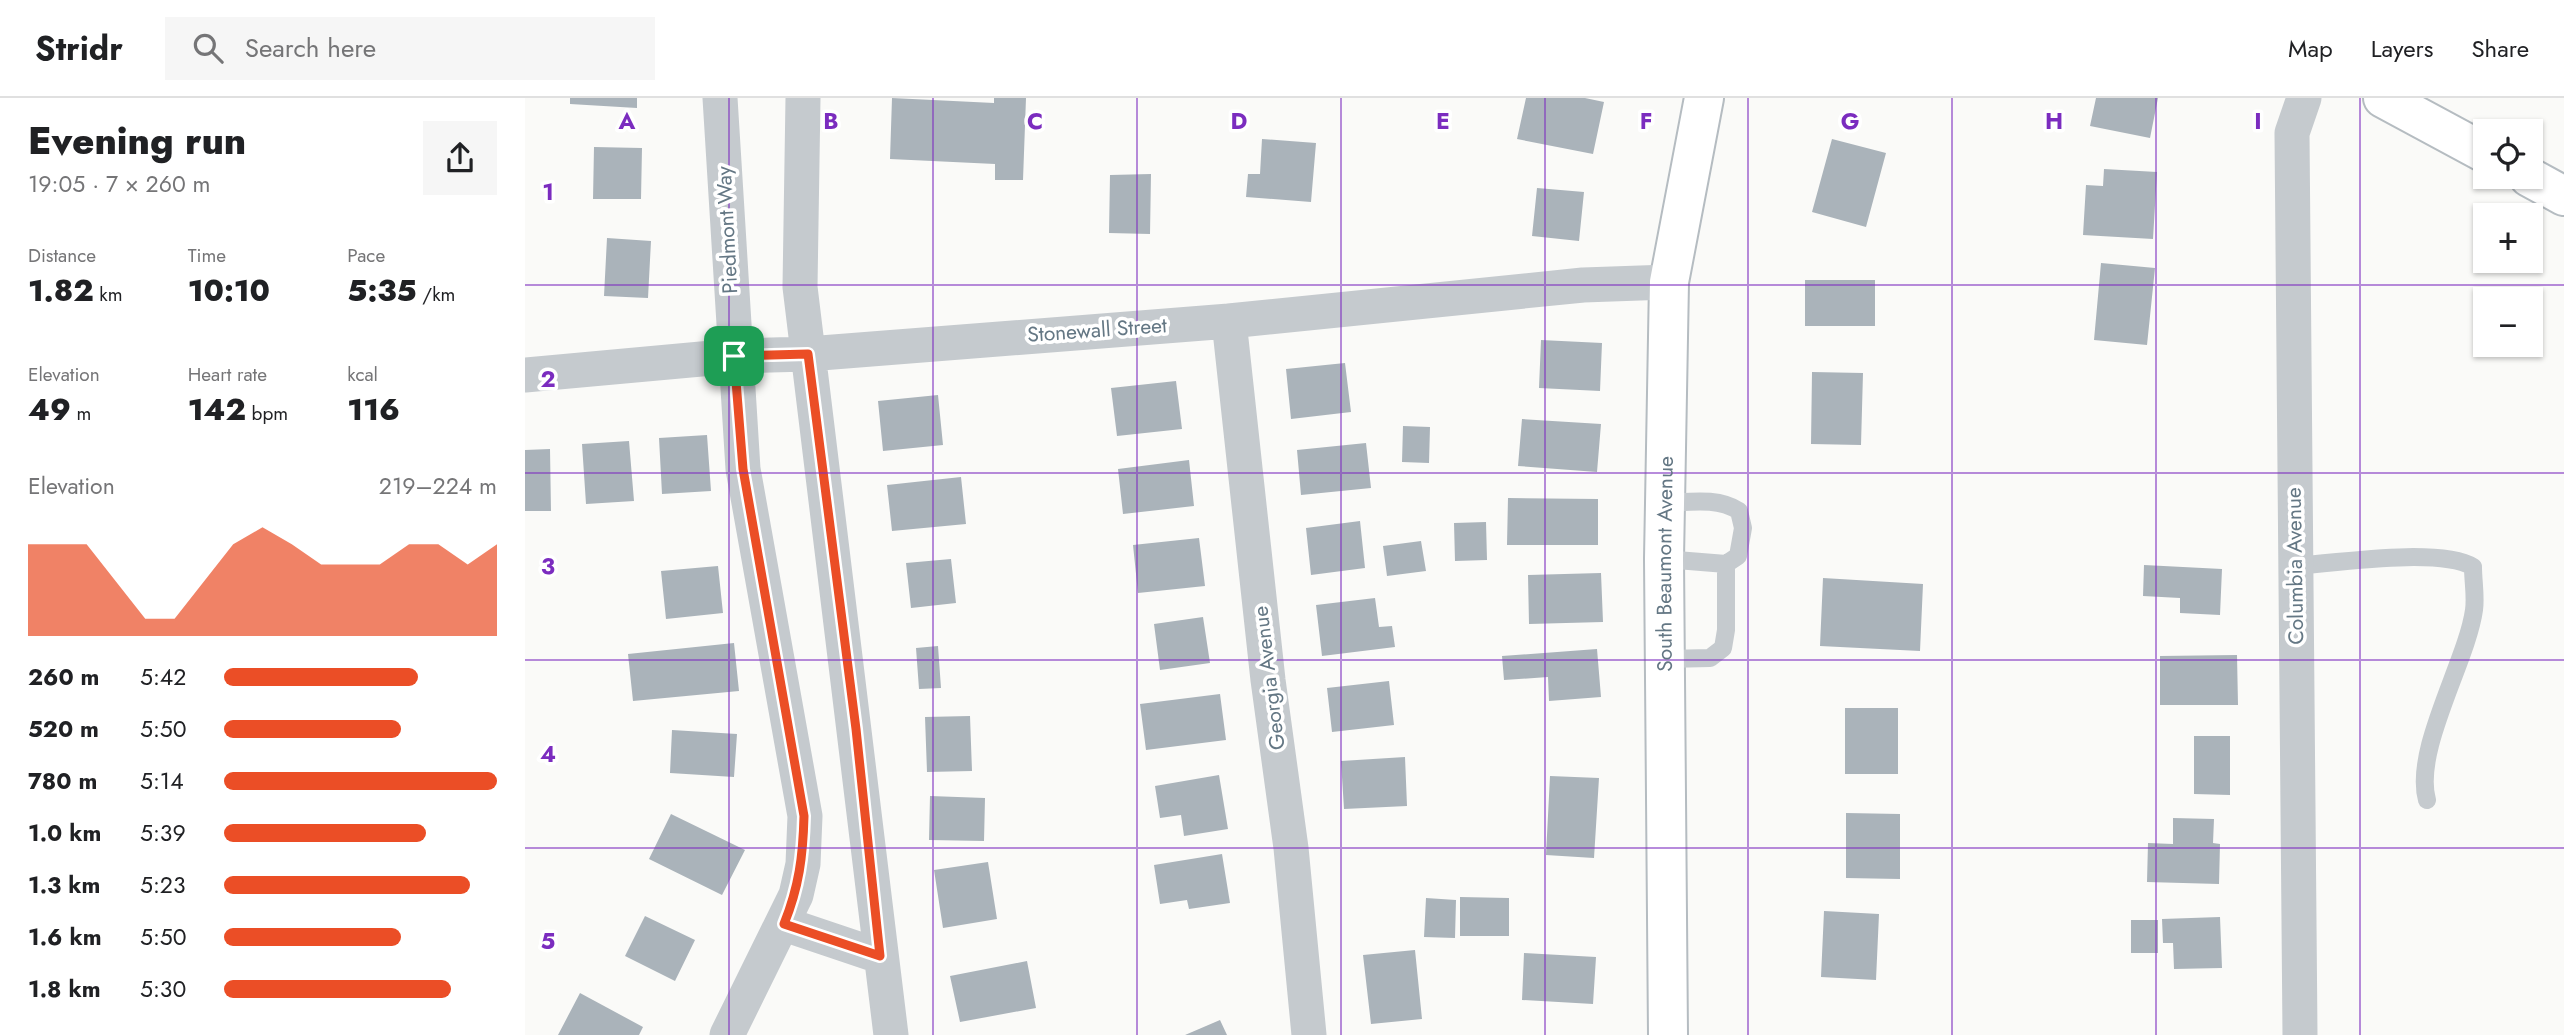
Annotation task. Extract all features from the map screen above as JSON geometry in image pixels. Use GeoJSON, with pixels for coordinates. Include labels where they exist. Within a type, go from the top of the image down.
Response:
{"type":"FeatureCollection","features":[{"type":"Feature","properties":{"kind":"street","name":"Piedmont Way"},"geometry":{"type":"LineString","coordinates":[[719,98],[743,469],[804,816],[803,864],[796,895],[727,1035]]}},
{"type":"Feature","properties":{"kind":"street"},"geometry":{"type":"LineString","coordinates":[[803,98],[800,287],[856,729],[891,1035]]}},
{"type":"Feature","properties":{"kind":"street","name":"South Beaumont Avenue"},"geometry":{"type":"LineString","coordinates":[[1668,1035],[1664,559],[1669,282],[1704,98]]}},
{"type":"Feature","properties":{"kind":"street","name":"Columbia Avenue"},"geometry":{"type":"LineString","coordinates":[[2300,1035],[2292,133],[2304,98]]}},
{"type":"Feature","properties":{"kind":"street"},"geometry":{"type":"LineString","coordinates":[[2383,98],[2473,147]]}},
{"type":"Feature","properties":{"kind":"street"},"geometry":{"type":"LineString","coordinates":[[2543,185],[2564,196]]}},
{"type":"Feature","properties":{"kind":"street","name":"Stonewall Street"},"geometry":{"type":"LineString","coordinates":[[525,375],[734,356],[808,354],[1229,321],[1583,285],[1669,282]]}},
{"type":"Feature","properties":{"kind":"street","name":"Georgia Avenue"},"geometry":{"type":"LineString","coordinates":[[1229,321],[1268,680],[1291,848],[1309,1035]]}},
{"type":"Feature","properties":{"kind":"street"},"geometry":{"type":"LineString","coordinates":[[784,924],[880,956]]}},
{"type":"Feature","properties":{"kind":"lane"},"geometry":{"type":"LineString","coordinates":[[1664,559],[1726,564],[1738,556],[1743,528],[1739,511],[1730,505],[1709,501],[1665,503]]}},
{"type":"Feature","properties":{"kind":"lane"},"geometry":{"type":"LineString","coordinates":[[2295,566],[2418,558],[2461,560],[2473,567],[2475,610],[2440,714],[2423,785],[2427,800]]}},
{"type":"Feature","properties":{"kind":"lane"},"geometry":{"type":"LineString","coordinates":[[1665,659],[1710,658],[1723,648],[1726,630],[1726,564]]}},
{"type":"Feature","properties":{"kind":"building"},"geometry":{"type":"Polygon","coordinates":[[[570,98],[637,98],[637,108],[570,104],[570,98]]]}},
{"type":"Feature","properties":{"kind":"building"},"geometry":{"type":"Polygon","coordinates":[[[892,98],[994,103],[994,98],[1026,98],[1023,180],[995,180],[995,164],[890,159],[892,98]]]}},
{"type":"Feature","properties":{"kind":"building"},"geometry":{"type":"Polygon","coordinates":[[[1526,98],[1585,98],[1604,102],[1593,154],[1517,139],[1526,98]]]}},
{"type":"Feature","properties":{"kind":"building"},"geometry":{"type":"Polygon","coordinates":[[[2096,98],[2158,98],[2150,138],[2090,126],[2096,98]]]}},
{"type":"Feature","properties":{"kind":"building"},"geometry":{"type":"Polygon","coordinates":[[[1262,139],[1316,143],[1311,202],[1246,197],[1248,174],[1260,174],[1262,139]]]}},
{"type":"Feature","properties":{"kind":"building"},"geometry":{"type":"Polygon","coordinates":[[[1832,139],[1886,153],[1866,227],[1812,212],[1832,139]]]}},
{"type":"Feature","properties":{"kind":"building"},"geometry":{"type":"Polygon","coordinates":[[[594,147],[642,148],[641,199],[593,199],[594,147]]]}},
{"type":"Feature","properties":{"kind":"building"},"geometry":{"type":"Polygon","coordinates":[[[2104,169],[2157,172],[2153,239],[2083,235],[2086,185],[2103,186],[2104,169]]]}},
{"type":"Feature","properties":{"kind":"building"},"geometry":{"type":"Polygon","coordinates":[[[1151,174],[1150,234],[1109,233],[1110,175],[1151,174]]]}},
{"type":"Feature","properties":{"kind":"building"},"geometry":{"type":"Polygon","coordinates":[[[1537,188],[1584,192],[1579,241],[1532,236],[1537,188]]]}},
{"type":"Feature","properties":{"kind":"building"},"geometry":{"type":"Polygon","coordinates":[[[607,238],[651,241],[648,298],[604,296],[607,238]]]}},
{"type":"Feature","properties":{"kind":"building"},"geometry":{"type":"Polygon","coordinates":[[[2101,263],[2155,268],[2147,345],[2094,340],[2101,263]]]}},
{"type":"Feature","properties":{"kind":"building"},"geometry":{"type":"Polygon","coordinates":[[[1805,280],[1875,280],[1875,326],[1805,326],[1805,280]]]}},
{"type":"Feature","properties":{"kind":"building"},"geometry":{"type":"Polygon","coordinates":[[[1541,340],[1602,343],[1600,391],[1539,388],[1541,340]]]}},
{"type":"Feature","properties":{"kind":"building"},"geometry":{"type":"Polygon","coordinates":[[[1345,363],[1351,412],[1291,419],[1286,369],[1345,363]]]}},
{"type":"Feature","properties":{"kind":"building"},"geometry":{"type":"Polygon","coordinates":[[[1812,372],[1863,373],[1861,445],[1811,444],[1812,372]]]}},
{"type":"Feature","properties":{"kind":"building"},"geometry":{"type":"Polygon","coordinates":[[[1176,381],[1182,429],[1117,436],[1111,388],[1176,381]]]}},
{"type":"Feature","properties":{"kind":"building"},"geometry":{"type":"Polygon","coordinates":[[[938,395],[943,445],[883,451],[878,401],[938,395]]]}},
{"type":"Feature","properties":{"kind":"building"},"geometry":{"type":"Polygon","coordinates":[[[1522,419],[1601,424],[1597,472],[1518,466],[1522,419]]]}},
{"type":"Feature","properties":{"kind":"building"},"geometry":{"type":"Polygon","coordinates":[[[1403,426],[1430,427],[1429,463],[1402,462],[1403,426]]]}},
{"type":"Feature","properties":{"kind":"building"},"geometry":{"type":"Polygon","coordinates":[[[707,435],[711,491],[662,494],[659,438],[707,435]]]}},
{"type":"Feature","properties":{"kind":"building"},"geometry":{"type":"Polygon","coordinates":[[[629,441],[634,501],[586,504],[582,444],[629,441]]]}},
{"type":"Feature","properties":{"kind":"building"},"geometry":{"type":"Polygon","coordinates":[[[1366,443],[1371,488],[1301,495],[1297,450],[1366,443]]]}},
{"type":"Feature","properties":{"kind":"building"},"geometry":{"type":"Polygon","coordinates":[[[550,449],[551,511],[525,511],[525,450],[550,449]]]}},
{"type":"Feature","properties":{"kind":"building"},"geometry":{"type":"Polygon","coordinates":[[[1189,460],[1194,506],[1123,514],[1118,469],[1189,460]]]}},
{"type":"Feature","properties":{"kind":"building"},"geometry":{"type":"Polygon","coordinates":[[[961,477],[966,524],[892,531],[887,485],[961,477]]]}},
{"type":"Feature","properties":{"kind":"building"},"geometry":{"type":"Polygon","coordinates":[[[1508,498],[1598,499],[1598,545],[1507,545],[1508,498]]]}},
{"type":"Feature","properties":{"kind":"building"},"geometry":{"type":"Polygon","coordinates":[[[1360,521],[1365,568],[1311,575],[1306,528],[1360,521]]]}},
{"type":"Feature","properties":{"kind":"building"},"geometry":{"type":"Polygon","coordinates":[[[1486,522],[1487,560],[1455,561],[1454,523],[1486,522]]]}},
{"type":"Feature","properties":{"kind":"building"},"geometry":{"type":"Polygon","coordinates":[[[1199,538],[1205,586],[1138,593],[1133,545],[1199,538]]]}},
{"type":"Feature","properties":{"kind":"building"},"geometry":{"type":"Polygon","coordinates":[[[1421,541],[1426,571],[1387,576],[1383,546],[1421,541]]]}},
{"type":"Feature","properties":{"kind":"building"},"geometry":{"type":"Polygon","coordinates":[[[951,559],[956,603],[911,608],[906,563],[951,559]]]}},
{"type":"Feature","properties":{"kind":"building"},"geometry":{"type":"Polygon","coordinates":[[[2144,565],[2222,569],[2220,615],[2180,613],[2180,598],[2143,596],[2144,565]]]}},
{"type":"Feature","properties":{"kind":"building"},"geometry":{"type":"Polygon","coordinates":[[[718,566],[723,613],[666,619],[661,571],[718,566]]]}},
{"type":"Feature","properties":{"kind":"building"},"geometry":{"type":"Polygon","coordinates":[[[1601,573],[1603,622],[1529,624],[1528,575],[1601,573]]]}},
{"type":"Feature","properties":{"kind":"building"},"geometry":{"type":"Polygon","coordinates":[[[1823,578],[1923,584],[1920,651],[1820,646],[1823,578]]]}},
{"type":"Feature","properties":{"kind":"building"},"geometry":{"type":"Polygon","coordinates":[[[1375,598],[1379,627],[1392,626],[1395,647],[1322,656],[1316,605],[1375,598]]]}},
{"type":"Feature","properties":{"kind":"building"},"geometry":{"type":"Polygon","coordinates":[[[1203,617],[1210,663],[1160,670],[1154,624],[1203,617]]]}},
{"type":"Feature","properties":{"kind":"building"},"geometry":{"type":"Polygon","coordinates":[[[734,643],[739,691],[633,701],[628,654],[734,643]]]}},
{"type":"Feature","properties":{"kind":"building"},"geometry":{"type":"Polygon","coordinates":[[[938,646],[941,688],[919,689],[916,648],[938,646]]]}},
{"type":"Feature","properties":{"kind":"building"},"geometry":{"type":"Polygon","coordinates":[[[1597,649],[1601,697],[1549,701],[1548,677],[1504,680],[1502,656],[1597,649]]]}},
{"type":"Feature","properties":{"kind":"building"},"geometry":{"type":"Polygon","coordinates":[[[2237,655],[2238,705],[2160,705],[2160,656],[2237,655]]]}},
{"type":"Feature","properties":{"kind":"building"},"geometry":{"type":"Polygon","coordinates":[[[1389,681],[1394,725],[1332,732],[1327,688],[1389,681]]]}},
{"type":"Feature","properties":{"kind":"building"},"geometry":{"type":"Polygon","coordinates":[[[1220,694],[1226,740],[1146,750],[1140,704],[1220,694]]]}},
{"type":"Feature","properties":{"kind":"building"},"geometry":{"type":"Polygon","coordinates":[[[1845,708],[1898,708],[1898,774],[1845,774],[1845,708]]]}},
{"type":"Feature","properties":{"kind":"building"},"geometry":{"type":"Polygon","coordinates":[[[970,716],[972,771],[927,772],[925,717],[970,716]]]}},
{"type":"Feature","properties":{"kind":"building"},"geometry":{"type":"Polygon","coordinates":[[[672,730],[737,734],[734,777],[670,773],[672,730]]]}},
{"type":"Feature","properties":{"kind":"building"},"geometry":{"type":"Polygon","coordinates":[[[2194,736],[2230,736],[2230,795],[2194,794],[2194,736]]]}},
{"type":"Feature","properties":{"kind":"building"},"geometry":{"type":"Polygon","coordinates":[[[1405,757],[1407,806],[1344,809],[1341,761],[1405,757]]]}},
{"type":"Feature","properties":{"kind":"building"},"geometry":{"type":"Polygon","coordinates":[[[1219,775],[1228,829],[1184,836],[1181,815],[1160,818],[1155,786],[1219,775]]]}},
{"type":"Feature","properties":{"kind":"building"},"geometry":{"type":"Polygon","coordinates":[[[1550,776],[1599,778],[1594,858],[1546,855],[1550,776]]]}},
{"type":"Feature","properties":{"kind":"building"},"geometry":{"type":"Polygon","coordinates":[[[930,796],[985,798],[984,841],[929,840],[930,796]]]}},
{"type":"Feature","properties":{"kind":"building"},"geometry":{"type":"Polygon","coordinates":[[[1846,813],[1900,814],[1900,879],[1846,878],[1846,813]]]}},
{"type":"Feature","properties":{"kind":"building"},"geometry":{"type":"Polygon","coordinates":[[[671,814],[745,850],[722,895],[649,859],[671,814]]]}},
{"type":"Feature","properties":{"kind":"building"},"geometry":{"type":"Polygon","coordinates":[[[2173,818],[2214,819],[2213,843],[2220,844],[2219,884],[2147,882],[2148,843],[2173,844],[2173,818]]]}},
{"type":"Feature","properties":{"kind":"building"},"geometry":{"type":"Polygon","coordinates":[[[1222,854],[1230,903],[1189,909],[1187,900],[1160,904],[1154,865],[1222,854]]]}},
{"type":"Feature","properties":{"kind":"building"},"geometry":{"type":"Polygon","coordinates":[[[988,862],[997,919],[943,928],[934,870],[988,862]]]}},
{"type":"Feature","properties":{"kind":"building"},"geometry":{"type":"Polygon","coordinates":[[[1460,897],[1509,898],[1509,936],[1460,936],[1460,897]]]}},
{"type":"Feature","properties":{"kind":"building"},"geometry":{"type":"Polygon","coordinates":[[[1426,898],[1456,900],[1455,938],[1424,937],[1426,898]]]}},
{"type":"Feature","properties":{"kind":"building"},"geometry":{"type":"Polygon","coordinates":[[[1824,911],[1879,914],[1876,980],[1821,977],[1824,911]]]}},
{"type":"Feature","properties":{"kind":"building"},"geometry":{"type":"Polygon","coordinates":[[[645,916],[695,940],[675,981],[625,956],[645,916]]]}},
{"type":"Feature","properties":{"kind":"building"},"geometry":{"type":"Polygon","coordinates":[[[2220,917],[2222,968],[2174,969],[2173,943],[2163,943],[2162,919],[2220,917]]]}},
{"type":"Feature","properties":{"kind":"building"},"geometry":{"type":"Polygon","coordinates":[[[2131,920],[2158,920],[2158,953],[2131,953],[2131,920]]]}},
{"type":"Feature","properties":{"kind":"building"},"geometry":{"type":"Polygon","coordinates":[[[1415,950],[1422,1019],[1371,1024],[1363,955],[1415,950]]]}},
{"type":"Feature","properties":{"kind":"building"},"geometry":{"type":"Polygon","coordinates":[[[1524,953],[1596,957],[1593,1004],[1522,1000],[1524,953]]]}},
{"type":"Feature","properties":{"kind":"building"},"geometry":{"type":"Polygon","coordinates":[[[1027,961],[1036,1008],[960,1022],[950,976],[1027,961]]]}},
{"type":"Feature","properties":{"kind":"building"},"geometry":{"type":"Polygon","coordinates":[[[580,993],[643,1027],[639,1035],[558,1035],[580,993]]]}},
{"type":"Feature","properties":{"kind":"building"},"geometry":{"type":"Polygon","coordinates":[[[1220,1020],[1227,1035],[1185,1035],[1220,1020]]]}},
{"type":"Feature","properties":{"kind":"route"},"geometry":{"type":"LineString","coordinates":[[808,354],[856,729],[880,956],[784,924],[796,895],[803,864],[804,816],[743,469],[734,356],[808,354]]}}]}
